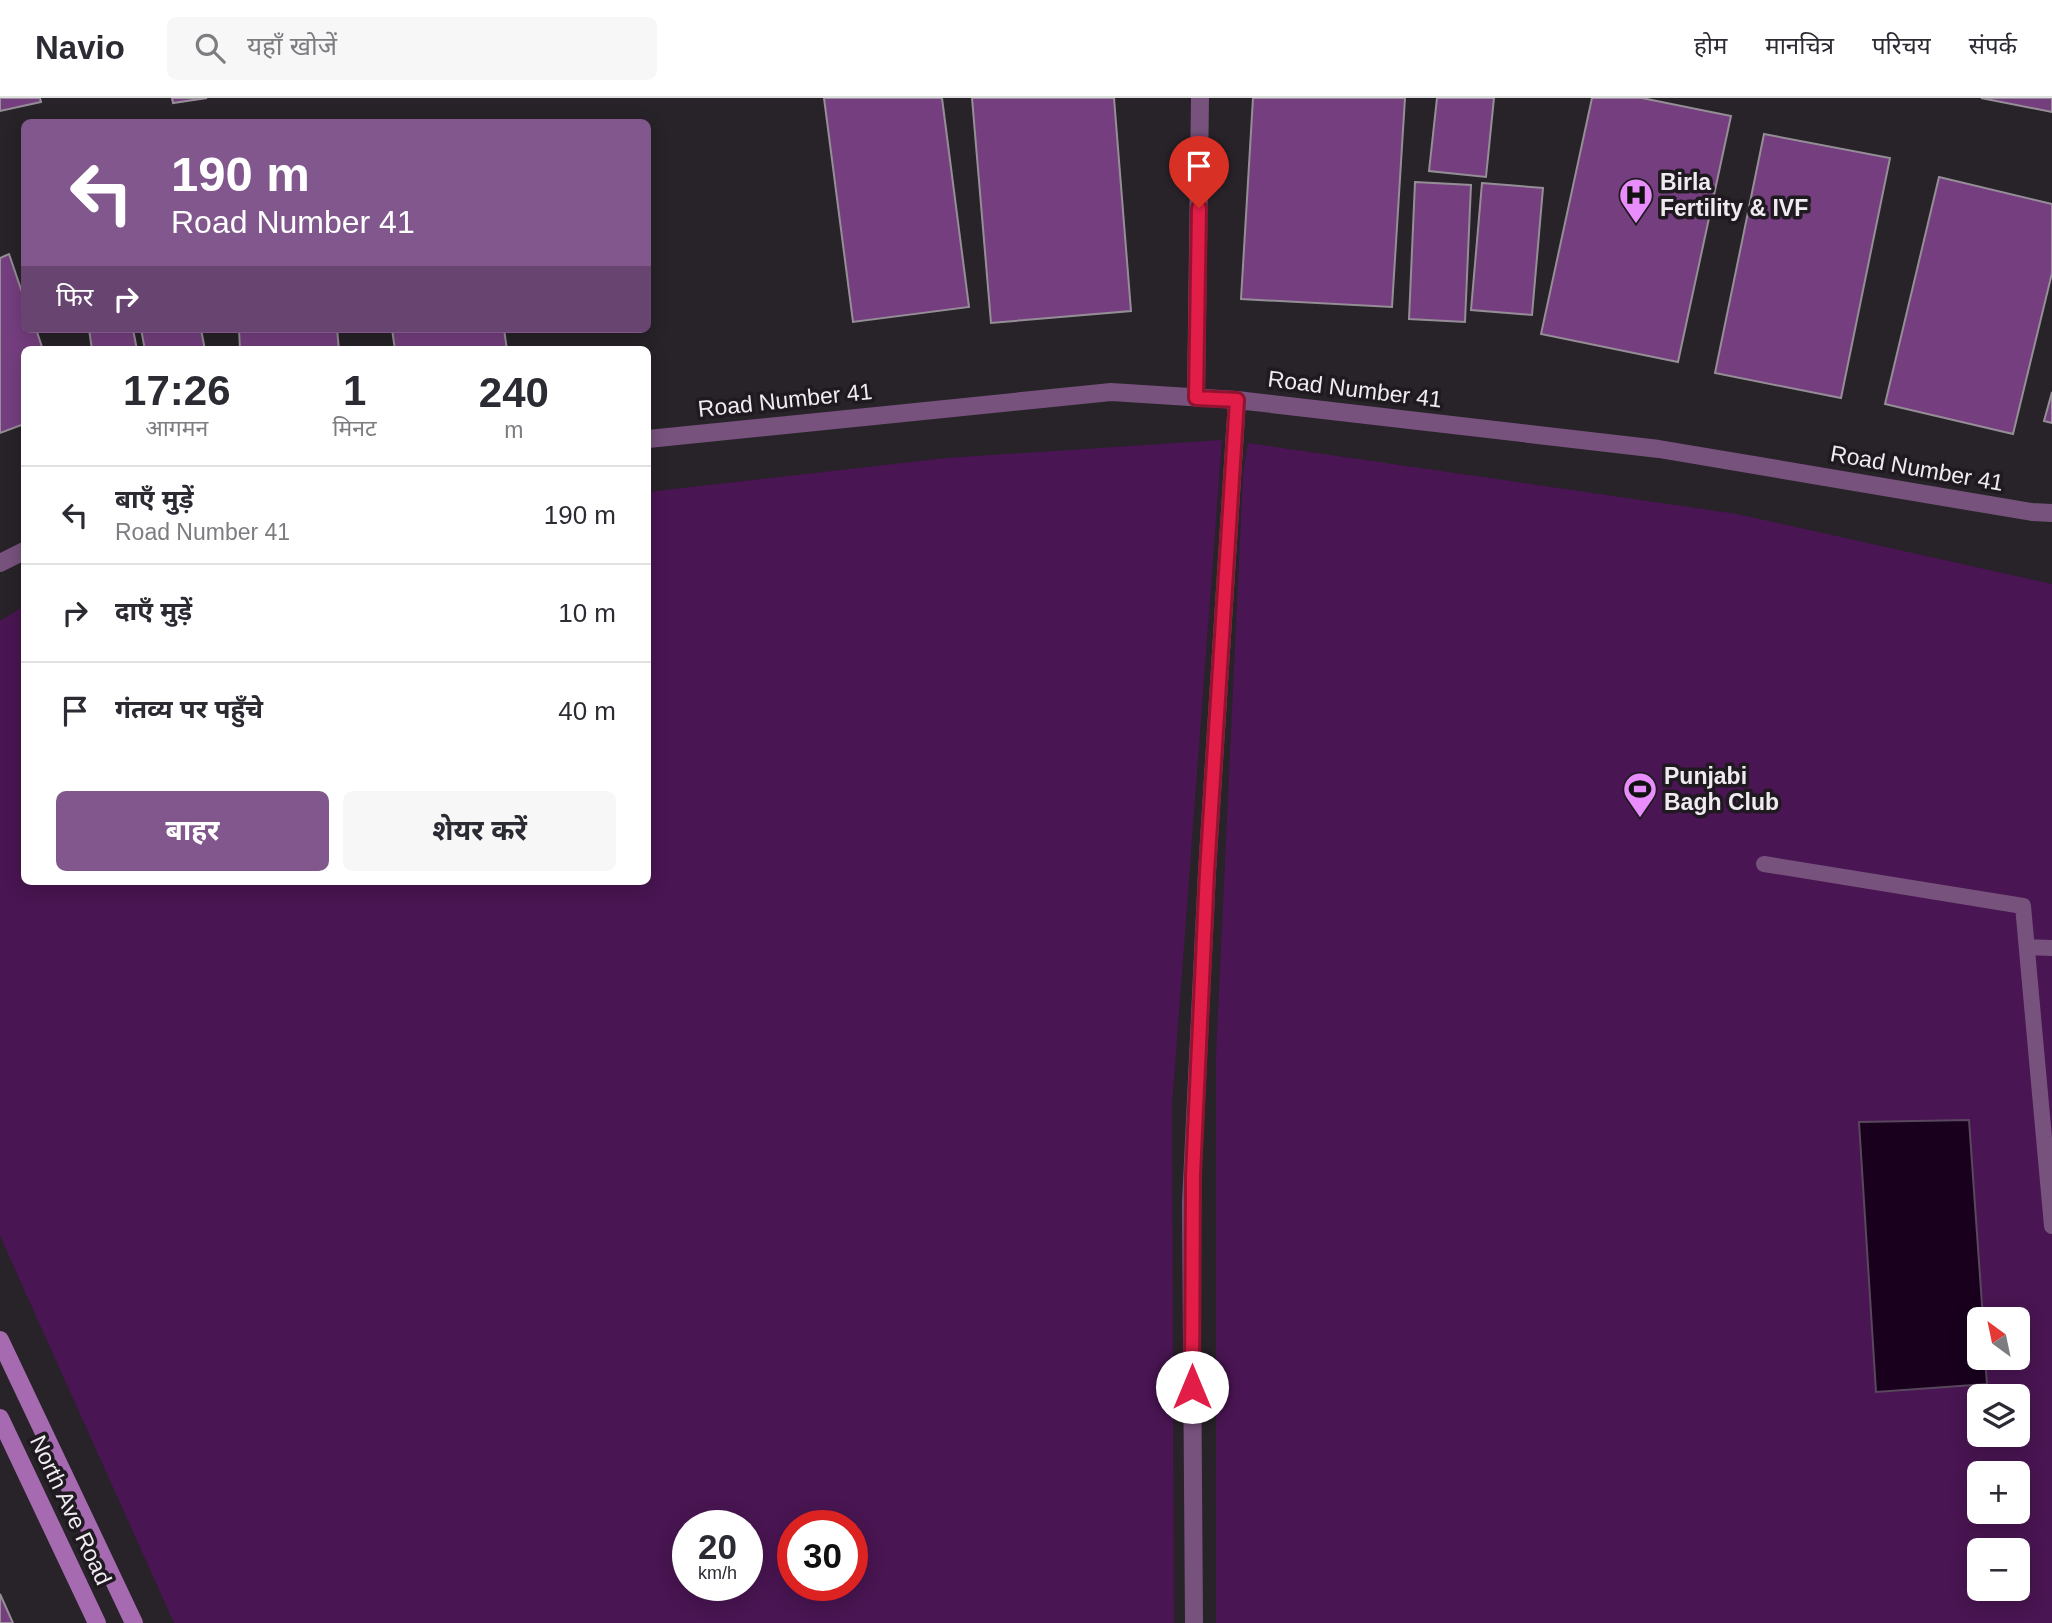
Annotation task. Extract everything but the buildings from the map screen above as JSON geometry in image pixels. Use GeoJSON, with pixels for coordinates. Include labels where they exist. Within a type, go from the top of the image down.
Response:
{"type":"FeatureCollection","features":[{"type":"Feature","properties":{"kind":"street"},"geometry":{"type":"LineString","coordinates":[[1196,398],[1200,98]]}},
{"type":"Feature","properties":{"kind":"street","name":"Road Number 41"},"geometry":{"type":"LineString","coordinates":[[651,439],[1111,392],[1237,400],[1659,449],[2032,512],[2052,513]]}},
{"type":"Feature","properties":{"kind":"street"},"geometry":{"type":"LineString","coordinates":[[1194,1623],[1191,1203],[1207,872],[1237,400]]}},
{"type":"Feature","properties":{"kind":"street"},"geometry":{"type":"LineString","coordinates":[[0,563],[21,552]]}},
{"type":"Feature","properties":{"kind":"street"},"geometry":{"type":"LineString","coordinates":[[0,1340],[134,1623]]}},
{"type":"Feature","properties":{"kind":"street","name":"North Ave Road"},"geometry":{"type":"LineString","coordinates":[[0,1418],[97,1623]]}},
{"type":"Feature","properties":{"kind":"lane"},"geometry":{"type":"LineString","coordinates":[[1763,864],[2023,906],[2052,1226]]}},
{"type":"Feature","properties":{"kind":"lane"},"geometry":{"type":"LineString","coordinates":[[2026,947],[2052,948]]}},
{"type":"Feature","properties":{"kind":"shaded area"},"geometry":{"type":"Polygon","coordinates":[[[1222,440],[1172,1106],[1174,1623],[174,1623],[0,1236],[0,621],[21,608],[21,885],[651,885],[651,492],[946,458],[1222,440]]]}},
{"type":"Feature","properties":{"kind":"shaded area","name":"Punjabi Bagh Club"},"geometry":{"type":"Polygon","coordinates":[[[1248,443],[1737,514],[2052,584],[2052,1623],[1216,1623],[1216,1054],[1243,474],[1248,443]]]}},
{"type":"Feature","properties":{"kind":"shaded area"},"geometry":{"type":"Polygon","coordinates":[[[1969,1120],[1982,1307],[1967,1307],[1967,1370],[1986,1370],[1987,1384],[1876,1392],[1859,1122],[1969,1120]]]}},
{"type":"Feature","properties":{"kind":"place","name":"Birla Fertility & IVF"},"geometry":{"type":"Point","coordinates":[1636,225]}},
{"type":"Feature","properties":{"kind":"place","name":"Punjabi Bagh Club"},"geometry":{"type":"Point","coordinates":[1640,819]}},
{"type":"Feature","properties":{"kind":"route"},"geometry":{"type":"LineString","coordinates":[[1192,1387],[1191,1203],[1207,872],[1237,400],[1196,398],[1199,208]]}}]}
